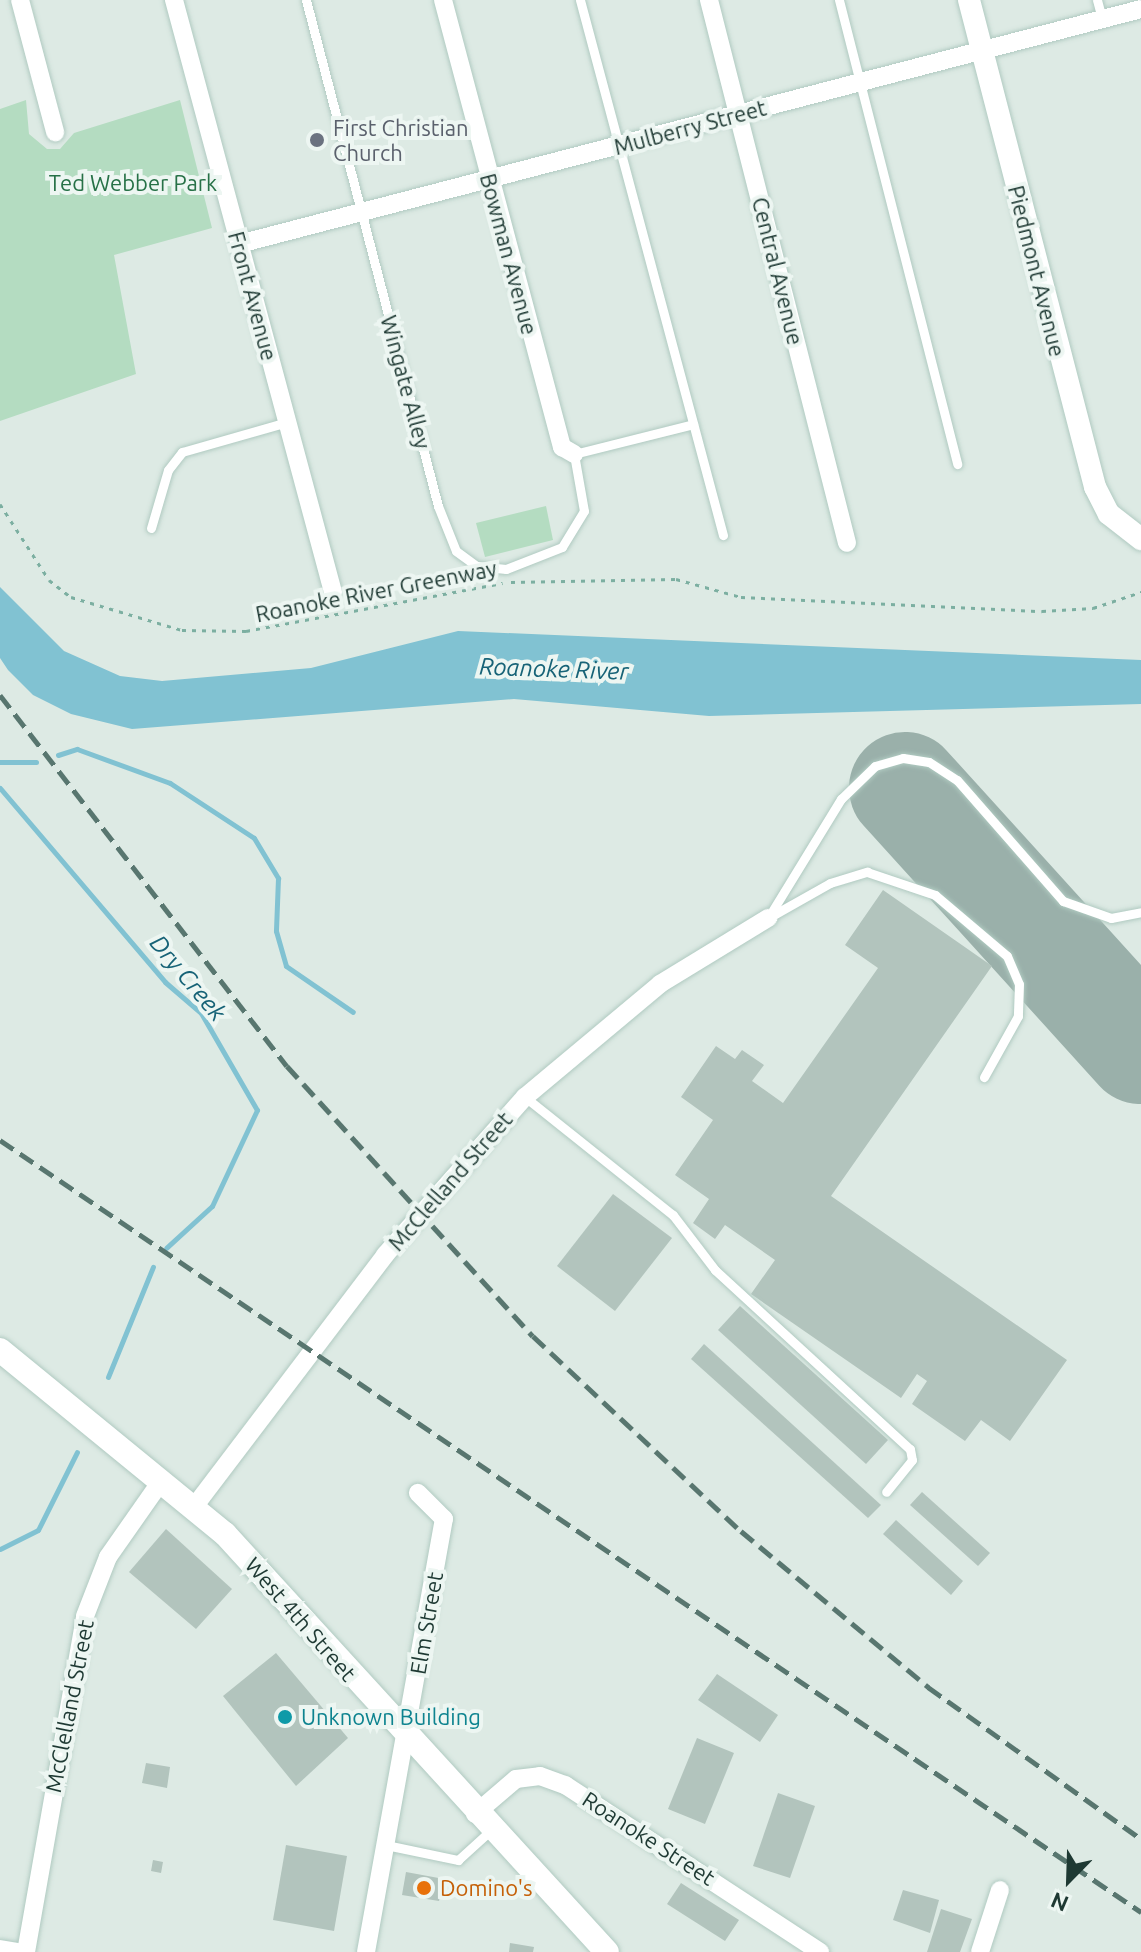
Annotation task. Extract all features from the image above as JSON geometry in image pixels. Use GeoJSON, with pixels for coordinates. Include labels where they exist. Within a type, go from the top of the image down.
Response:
{"type":"FeatureCollection","features":[{"type":"Feature","properties":{"kind":"main road","name":"West 4th Street"},"geometry":{"type":"LineString","coordinates":[[0,1350],[194,1507],[267,1577],[405,1738],[607,1952]]}},
{"type":"Feature","properties":{"kind":"street"},"geometry":{"type":"LineString","coordinates":[[20,0],[55,132]]}},
{"type":"Feature","properties":{"kind":"street","name":"Front Avenue"},"geometry":{"type":"LineString","coordinates":[[174,0],[333,592]]}},
{"type":"Feature","properties":{"kind":"street","name":"Bowman Avenue"},"geometry":{"type":"LineString","coordinates":[[443,0],[562,447],[574,454]]}},
{"type":"Feature","properties":{"kind":"street","name":"Central Avenue"},"geometry":{"type":"LineString","coordinates":[[709,0],[847,543]]}},
{"type":"Feature","properties":{"kind":"street","name":"Piedmont Avenue"},"geometry":{"type":"LineString","coordinates":[[969,0],[1076,428],[1101,501],[1134,535]]}},
{"type":"Feature","properties":{"kind":"street","name":"Mulberry Street"},"geometry":{"type":"LineString","coordinates":[[239,244],[738,115],[981,48],[1141,9]]}},
{"type":"Feature","properties":{"kind":"street","name":"McClelland Street"},"geometry":{"type":"LineString","coordinates":[[194,1507],[385,1255],[525,1097],[660,984],[768,918]]}},
{"type":"Feature","properties":{"kind":"street","name":"McClelland Street"},"geometry":{"type":"LineString","coordinates":[[26,1952],[85,1616],[108,1557],[162,1480]]}},
{"type":"Feature","properties":{"kind":"street","name":"Elm Street"},"geometry":{"type":"LineString","coordinates":[[366,1952],[444,1519],[418,1493]]}},
{"type":"Feature","properties":{"kind":"street","name":"Roanoke Street"},"geometry":{"type":"LineString","coordinates":[[483,1822],[516,1779],[540,1776],[565,1785],[820,1952]]}},
{"type":"Feature","properties":{"kind":"street"},"geometry":{"type":"LineString","coordinates":[[980,1952],[1000,1890]]}},
{"type":"Feature","properties":{"kind":"street"},"geometry":{"type":"LineString","coordinates":[[0,1949],[17,1952]]}},
{"type":"Feature","properties":{"kind":"lane","name":"Wingate Alley"},"geometry":{"type":"LineString","coordinates":[[306,0],[438,506],[456,551],[477,566],[506,569],[562,547],[584,511],[574,454]]}},
{"type":"Feature","properties":{"kind":"lane"},"geometry":{"type":"LineString","coordinates":[[580,0],[723,535]]}},
{"type":"Feature","properties":{"kind":"lane"},"geometry":{"type":"LineString","coordinates":[[839,0],[957,464]]}},
{"type":"Feature","properties":{"kind":"lane"},"geometry":{"type":"LineString","coordinates":[[1097,0],[1102,19]]}},
{"type":"Feature","properties":{"kind":"lane"},"geometry":{"type":"LineString","coordinates":[[151,528],[168,470],[182,452],[287,422]]}},
{"type":"Feature","properties":{"kind":"lane"},"geometry":{"type":"LineString","coordinates":[[574,454],[693,424]]}},
{"type":"Feature","properties":{"kind":"lane"},"geometry":{"type":"LineString","coordinates":[[768,918],[841,799],[875,766],[903,758],[929,762],[957,780],[1063,901],[1111,918],[1141,912]]}},
{"type":"Feature","properties":{"kind":"lane"},"geometry":{"type":"LineString","coordinates":[[768,918],[830,883],[867,872],[935,895],[1007,956],[1019,984],[1018,1016],[984,1077]]}},
{"type":"Feature","properties":{"kind":"lane"},"geometry":{"type":"LineString","coordinates":[[525,1097],[673,1215],[715,1270],[910,1449],[912,1460],[886,1492]]}},
{"type":"Feature","properties":{"kind":"lane"},"geometry":{"type":"LineString","coordinates":[[386,1845],[458,1860],[483,1822]]}},
{"type":"Feature","properties":{"kind":"path","name":"Roanoke River Greenway"},"geometry":{"type":"LineString","coordinates":[[0,504],[49,580],[71,597],[211,633],[453,589],[575,576],[676,579],[741,597],[1042,611],[1104,606],[1141,592]]}},
{"type":"Feature","properties":{"kind":"green space","name":"Ted Webber Park"},"geometry":{"type":"Polygon","coordinates":[[[26,100],[29,134],[47,149],[60,149],[74,133],[180,100],[212,228],[114,255],[136,374],[0,421],[0,109],[26,100]]]}},
{"type":"Feature","properties":{"kind":"green space"},"geometry":{"type":"Polygon","coordinates":[[[546,506],[553,540],[485,557],[476,523],[546,506]]]}},
{"type":"Feature","properties":{"kind":"water","name":"Roanoke River"},"geometry":{"type":"Polygon","coordinates":[[[0,587],[64,651],[120,676],[162,681],[311,668],[458,631],[1141,660],[1141,704],[709,716],[514,699],[132,729],[71,714],[33,695],[8,670],[0,658],[0,587]]]}},
{"type":"Feature","properties":{"kind":"building"},"geometry":{"type":"Polygon","coordinates":[[[883,890],[992,966],[831,1196],[1067,1360],[1010,1441],[981,1420],[965,1441],[912,1404],[927,1381],[917,1374],[901,1398],[751,1294],[775,1260],[725,1225],[715,1239],[693,1223],[709,1199],[675,1175],[713,1120],[681,1097],[716,1046],[735,1059],[742,1050],[764,1065],[752,1081],[783,1103],[878,968],[845,945],[883,890]]]}},
{"type":"Feature","properties":{"kind":"building"},"geometry":{"type":"Polygon","coordinates":[[[613,1194],[672,1238],[615,1311],[557,1266],[613,1194]]]}},
{"type":"Feature","properties":{"kind":"building"},"geometry":{"type":"Polygon","coordinates":[[[740,1306],[888,1440],[866,1464],[718,1330],[740,1306]]]}},
{"type":"Feature","properties":{"kind":"building"},"geometry":{"type":"Polygon","coordinates":[[[704,1344],[881,1505],[868,1518],[691,1359],[704,1344]]]}},
{"type":"Feature","properties":{"kind":"building"},"geometry":{"type":"Polygon","coordinates":[[[922,1492],[990,1553],[978,1566],[910,1505],[922,1492]]]}},
{"type":"Feature","properties":{"kind":"building"},"geometry":{"type":"Polygon","coordinates":[[[896,1520],[963,1581],[951,1595],[883,1534],[896,1520]]]}},
{"type":"Feature","properties":{"kind":"building"},"geometry":{"type":"Polygon","coordinates":[[[166,1529],[232,1589],[196,1629],[129,1572],[166,1529]]]}},
{"type":"Feature","properties":{"kind":"building","name":"Unknown Building"},"geometry":{"type":"Polygon","coordinates":[[[276,1653],[348,1738],[296,1786],[223,1696],[276,1653]]]}},
{"type":"Feature","properties":{"kind":"building"},"geometry":{"type":"Polygon","coordinates":[[[717,1674],[778,1715],[760,1742],[698,1700],[717,1674]]]}},
{"type":"Feature","properties":{"kind":"building"},"geometry":{"type":"Polygon","coordinates":[[[697,1738],[734,1753],[705,1824],[668,1809],[697,1738]]]}},
{"type":"Feature","properties":{"kind":"building"},"geometry":{"type":"Polygon","coordinates":[[[146,1763],[170,1767],[167,1788],[142,1783],[146,1763]]]}},
{"type":"Feature","properties":{"kind":"building"},"geometry":{"type":"Polygon","coordinates":[[[778,1793],[815,1806],[790,1878],[753,1866],[778,1793]]]}},
{"type":"Feature","properties":{"kind":"building"},"geometry":{"type":"Polygon","coordinates":[[[286,1845],[347,1856],[334,1931],[273,1920],[286,1845]]]}},
{"type":"Feature","properties":{"kind":"building"},"geometry":{"type":"Polygon","coordinates":[[[153,1860],[163,1862],[161,1873],[151,1871],[153,1860]]]}},
{"type":"Feature","properties":{"kind":"building"},"geometry":{"type":"Polygon","coordinates":[[[406,1872],[444,1879],[439,1901],[402,1895],[406,1872]]]}},
{"type":"Feature","properties":{"kind":"building"},"geometry":{"type":"Polygon","coordinates":[[[681,1883],[739,1920],[725,1941],[667,1904],[681,1883]]]}},
{"type":"Feature","properties":{"kind":"building"},"geometry":{"type":"Polygon","coordinates":[[[903,1890],[939,1900],[930,1933],[893,1920],[903,1890]]]}},
{"type":"Feature","properties":{"kind":"building"},"geometry":{"type":"Polygon","coordinates":[[[941,1909],[972,1919],[960,1952],[927,1952],[941,1909]]]}},
{"type":"Feature","properties":{"kind":"building"},"geometry":{"type":"Polygon","coordinates":[[[510,1943],[534,1947],[533,1952],[509,1952],[510,1943]]]}},
{"type":"Feature","properties":{"kind":"waterway"},"geometry":{"type":"LineString","coordinates":[[58,755],[77,749],[170,783],[254,838],[278,878],[276,931],[286,966],[353,1012]]}},
{"type":"Feature","properties":{"kind":"waterway"},"geometry":{"type":"LineString","coordinates":[[0,762],[36,762]]}},
{"type":"Feature","properties":{"kind":"waterway","name":"Dry Creek"},"geometry":{"type":"LineString","coordinates":[[0,788],[165,982],[201,1013],[257,1110],[212,1206],[166,1248]]}},
{"type":"Feature","properties":{"kind":"waterway","name":"Dry Creek"},"geometry":{"type":"LineString","coordinates":[[108,1377],[153,1267]]}},
{"type":"Feature","properties":{"kind":"waterway","name":"Dry Creek"},"geometry":{"type":"LineString","coordinates":[[0,1549],[38,1530],[77,1452]]}},
{"type":"Feature","properties":{"kind":"runway"},"geometry":{"type":"LineString","coordinates":[[905,788],[1141,1048]]}},
{"type":"Feature","properties":{"kind":"railway"},"geometry":{"type":"LineString","coordinates":[[0,695],[287,1066],[533,1336],[741,1531],[928,1687],[1141,1839]]}},
{"type":"Feature","properties":{"kind":"railway"},"geometry":{"type":"LineString","coordinates":[[0,1140],[1141,1912]]}},
{"type":"Feature","properties":{"kind":"place","name":"First Christian Church"},"geometry":{"type":"Point","coordinates":[317,140]}},
{"type":"Feature","properties":{"kind":"place","name":"Unknown Building"},"geometry":{"type":"Point","coordinates":[285,1717]}},
{"type":"Feature","properties":{"kind":"place","name":"Domino's"},"geometry":{"type":"Point","coordinates":[424,1888]}}]}
